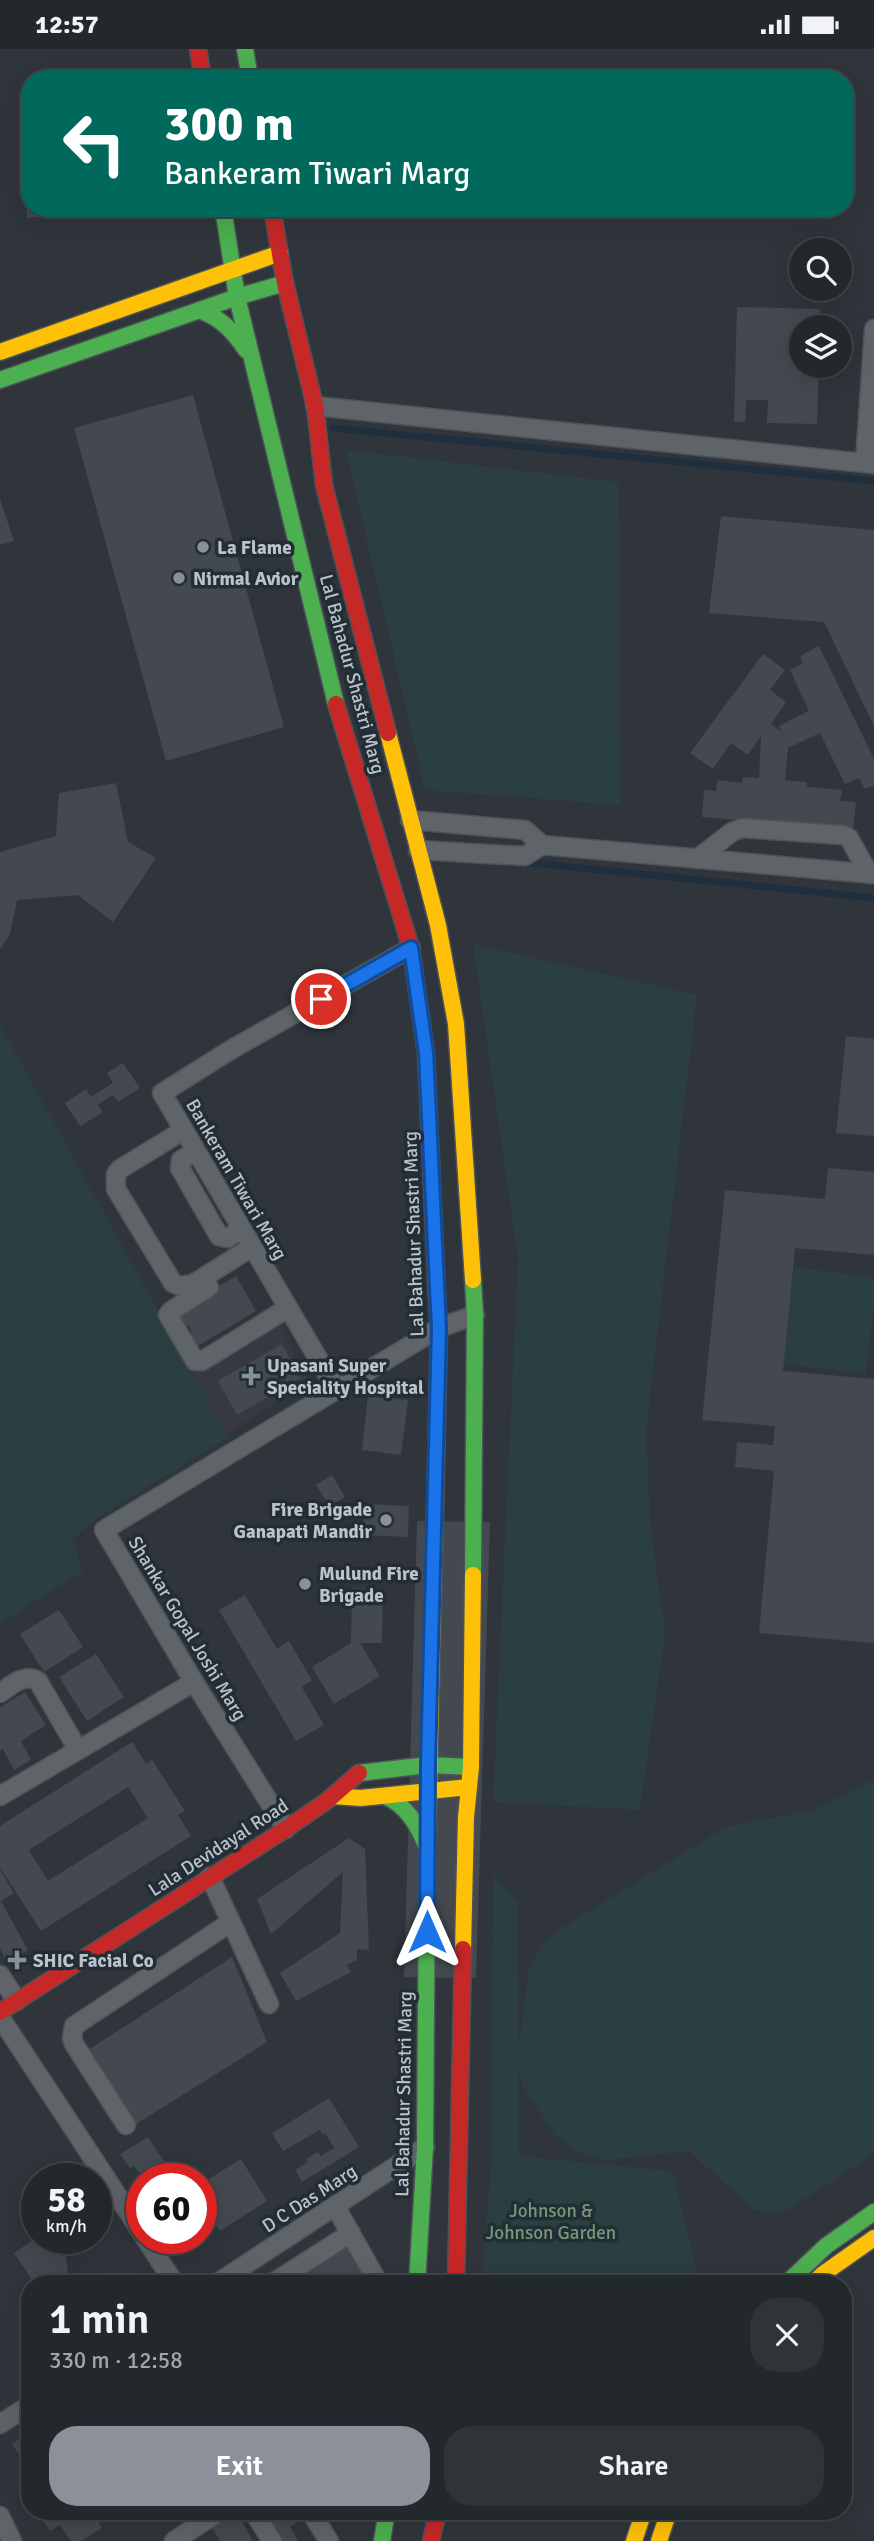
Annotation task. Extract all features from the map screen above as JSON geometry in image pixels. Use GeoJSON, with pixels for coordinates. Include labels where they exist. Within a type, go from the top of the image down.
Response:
{"type":"FeatureCollection","features":[{"type":"Feature","properties":{"kind":"main road"},"geometry":{"type":"LineString","coordinates":[[198,49],[202,70]]}},
{"type":"Feature","properties":{"kind":"main road"},"geometry":{"type":"LineString","coordinates":[[245,49],[248,70]]}},
{"type":"Feature","properties":{"kind":"main road","name":"Lal Bahadur Shastri Marg"},"geometry":{"type":"LineString","coordinates":[[224,217],[237,297],[344,731],[411,948],[426,1053],[439,1328],[428,1765],[425,2147],[418,2275]]}},
{"type":"Feature","properties":{"kind":"main road","name":"Lal Bahadur Shastri Marg"},"geometry":{"type":"LineString","coordinates":[[274,217],[285,283],[315,406],[324,485],[438,925],[456,1024],[475,1315],[471,1767],[466,1817],[456,2275]]}},
{"type":"Feature","properties":{"kind":"main road"},"geometry":{"type":"LineString","coordinates":[[0,352],[280,253]]}},
{"type":"Feature","properties":{"kind":"main road"},"geometry":{"type":"LineString","coordinates":[[0,380],[237,297],[285,283]]}},
{"type":"Feature","properties":{"kind":"main road"},"geometry":{"type":"LineString","coordinates":[[199,310],[217,316],[229,326],[253,361]]}},
{"type":"Feature","properties":{"kind":"main road","name":"Lala Devidayal Road"},"geometry":{"type":"LineString","coordinates":[[0,2014],[286,1829],[333,1796],[360,1772],[428,1765],[471,1767]]}},
{"type":"Feature","properties":{"kind":"main road"},"geometry":{"type":"LineString","coordinates":[[333,1796],[362,1798],[469,1787]]}},
{"type":"Feature","properties":{"kind":"main road"},"geometry":{"type":"LineString","coordinates":[[385,1795],[397,1800],[407,1810],[418,1825],[428,1847]]}},
{"type":"Feature","properties":{"kind":"main road"},"geometry":{"type":"LineString","coordinates":[[795,2275],[826,2246],[874,2212]]}},
{"type":"Feature","properties":{"kind":"main road"},"geometry":{"type":"LineString","coordinates":[[822,2275],[874,2238]]}},
{"type":"Feature","properties":{"kind":"main road"},"geometry":{"type":"LineString","coordinates":[[382,2541],[386,2520]]}},
{"type":"Feature","properties":{"kind":"main road"},"geometry":{"type":"LineString","coordinates":[[431,2541],[436,2520]]}},
{"type":"Feature","properties":{"kind":"main road"},"geometry":{"type":"LineString","coordinates":[[634,2541],[641,2520]]}},
{"type":"Feature","properties":{"kind":"main road"},"geometry":{"type":"LineString","coordinates":[[659,2541],[667,2520]]}},
{"type":"Feature","properties":{"kind":"street"},"geometry":{"type":"LineString","coordinates":[[315,406],[870,464],[874,329]]}},
{"type":"Feature","properties":{"kind":"street"},"geometry":{"type":"LineString","coordinates":[[410,820],[525,830],[541,845],[872,874]]}},
{"type":"Feature","properties":{"kind":"street"},"geometry":{"type":"LineString","coordinates":[[697,859],[732,832],[742,828],[843,835],[849,838],[872,874]]}},
{"type":"Feature","properties":{"kind":"street"},"geometry":{"type":"LineString","coordinates":[[418,850],[526,856],[541,845]]}},
{"type":"Feature","properties":{"kind":"street","name":"Bankeram Tiwari Marg"},"geometry":{"type":"LineString","coordinates":[[336,1389],[285,1310],[192,1153],[162,1093],[232,1049],[411,948]]}},
{"type":"Feature","properties":{"kind":"street"},"geometry":{"type":"LineString","coordinates":[[180,1132],[120,1169],[116,1174],[116,1189],[173,1283],[180,1286],[193,1284],[252,1254]]}},
{"type":"Feature","properties":{"kind":"street"},"geometry":{"type":"LineString","coordinates":[[252,1254],[171,1311],[168,1319],[193,1360],[198,1362],[285,1310]]}},
{"type":"Feature","properties":{"kind":"street","name":"Shankar Gopal Joshi Marg"},"geometry":{"type":"LineString","coordinates":[[286,1829],[194,1682],[104,1530],[439,1328],[475,1315]]}},
{"type":"Feature","properties":{"kind":"street"},"geometry":{"type":"LineString","coordinates":[[0,1693],[23,1678],[38,1681],[78,1751]]}},
{"type":"Feature","properties":{"kind":"street"},"geometry":{"type":"LineString","coordinates":[[0,1796],[194,1682]]}},
{"type":"Feature","properties":{"kind":"street"},"geometry":{"type":"LineString","coordinates":[[210,1877],[269,2004]]}},
{"type":"Feature","properties":{"kind":"street"},"geometry":{"type":"LineString","coordinates":[[126,2125],[74,2043],[74,2026],[231,1922]]}},
{"type":"Feature","properties":{"kind":"street"},"geometry":{"type":"LineString","coordinates":[[0,1975],[17,2001]]}},
{"type":"Feature","properties":{"kind":"street"},"geometry":{"type":"LineString","coordinates":[[0,2014],[126,2209]]}},
{"type":"Feature","properties":{"kind":"street","name":"D C Das Marg"},"geometry":{"type":"LineString","coordinates":[[230,2275],[425,2147]]}},
{"type":"Feature","properties":{"kind":"street"},"geometry":{"type":"LineString","coordinates":[[335,2206],[374,2275]]}},
{"type":"Feature","properties":{"kind":"street"},"geometry":{"type":"LineString","coordinates":[[285,2275],[351,2233]]}},
{"type":"Feature","properties":{"kind":"street"},"geometry":{"type":"LineString","coordinates":[[155,2254],[169,2275]]}},
{"type":"Feature","properties":{"kind":"street"},"geometry":{"type":"LineString","coordinates":[[0,2424],[21,2411]]}},
{"type":"Feature","properties":{"kind":"street"},"geometry":{"type":"LineString","coordinates":[[0,2516],[12,2541]]}},
{"type":"Feature","properties":{"kind":"street"},"geometry":{"type":"LineString","coordinates":[[173,2541],[194,2532],[209,2520]]}},
{"type":"Feature","properties":{"kind":"street"},"geometry":{"type":"LineString","coordinates":[[259,2520],[272,2541]]}},
{"type":"Feature","properties":{"kind":"street"},"geometry":{"type":"LineString","coordinates":[[316,2520],[329,2541]]}},
{"type":"Feature","properties":{"kind":"street"},"geometry":{"type":"LineString","coordinates":[[329,2520],[342,2541]]}},
{"type":"Feature","properties":{"kind":"street"},"geometry":{"type":"LineString","coordinates":[[194,2532],[209,2541]]}},
{"type":"Feature","properties":{"kind":"shaded area","name":"Upasani Super Speciality Hospital"},"geometry":{"type":"Polygon","coordinates":[[[280,1326],[309,1382],[227,1434],[192,1370],[280,1326]]]}},
{"type":"Feature","properties":{"kind":"green space"},"geometry":{"type":"Polygon","coordinates":[[[346,450],[619,482],[621,805],[425,790],[346,450]]]}},
{"type":"Feature","properties":{"kind":"green space"},"geometry":{"type":"Polygon","coordinates":[[[473,944],[697,995],[646,1431],[650,1522],[665,1633],[640,1810],[493,1802],[518,1258],[473,944]]]}},
{"type":"Feature","properties":{"kind":"green space"},"geometry":{"type":"Polygon","coordinates":[[[0,1025],[228,1437],[96,1519],[72,1539],[83,1571],[0,1623],[0,1025]]]}},
{"type":"Feature","properties":{"kind":"green space"},"geometry":{"type":"Polygon","coordinates":[[[789,1267],[874,1277],[874,1306],[866,1374],[777,1363],[789,1267]]]}},
{"type":"Feature","properties":{"kind":"green space","name":"Johnson & Johnson Garden"},"geometry":{"type":"Polygon","coordinates":[[[874,1779],[874,2154],[782,2213],[754,2210],[689,2151],[606,2160],[577,2151],[554,2134],[523,2086],[519,2068],[519,2156],[673,2171],[698,2275],[483,2275],[492,2153],[493,1874],[517,1901],[519,2046],[529,1969],[542,1944],[565,1926],[726,1827],[813,1810],[874,1779]]]}},
{"type":"Feature","properties":{"kind":"building"},"geometry":{"type":"Polygon","coordinates":[[[737,307],[820,309],[820,315],[789,315],[789,378],[819,378],[817,424],[767,423],[768,400],[746,400],[745,422],[734,422],[737,307]]]}},
{"type":"Feature","properties":{"kind":"building","name":"Nirmal Avior"},"geometry":{"type":"Polygon","coordinates":[[[193,395],[284,727],[166,761],[74,428],[193,395]]]}},
{"type":"Feature","properties":{"kind":"building"},"geometry":{"type":"Polygon","coordinates":[[[0,499],[14,541],[0,545],[0,499]]]}},
{"type":"Feature","properties":{"kind":"building"},"geometry":{"type":"Polygon","coordinates":[[[721,516],[874,530],[874,726],[824,622],[709,613],[721,516]]]}},
{"type":"Feature","properties":{"kind":"building"},"geometry":{"type":"Polygon","coordinates":[[[819,646],[874,759],[874,785],[865,789],[859,778],[845,784],[820,733],[788,748],[785,780],[807,782],[807,787],[842,790],[840,801],[856,802],[853,829],[702,817],[704,790],[716,791],[717,780],[742,783],[743,777],[759,778],[761,736],[748,755],[731,743],[713,769],[690,753],[763,654],[785,670],[770,690],[786,702],[771,724],[782,732],[779,726],[809,711],[790,670],[803,663],[800,656],[819,646]]]}},
{"type":"Feature","properties":{"kind":"building"},"geometry":{"type":"Polygon","coordinates":[[[116,783],[128,842],[156,858],[113,922],[78,895],[17,900],[10,934],[0,950],[0,852],[56,836],[59,793],[116,783]]]}},
{"type":"Feature","properties":{"kind":"building"},"geometry":{"type":"Polygon","coordinates":[[[846,1036],[874,1039],[874,1136],[836,1133],[846,1036]]]}},
{"type":"Feature","properties":{"kind":"building"},"geometry":{"type":"Polygon","coordinates":[[[123,1063],[140,1088],[118,1102],[113,1095],[98,1105],[103,1112],[80,1126],[65,1103],[86,1089],[91,1097],[113,1083],[107,1073],[123,1063]]]}},
{"type":"Feature","properties":{"kind":"building"},"geometry":{"type":"Polygon","coordinates":[[[828,1168],[874,1172],[874,1255],[795,1248],[783,1371],[874,1379],[874,1643],[759,1633],[774,1471],[735,1467],[737,1442],[773,1445],[775,1426],[702,1420],[725,1190],[825,1199],[828,1168]]]}},
{"type":"Feature","properties":{"kind":"building"},"geometry":{"type":"Polygon","coordinates":[[[236,1276],[256,1311],[193,1349],[185,1336],[192,1332],[188,1325],[179,1330],[170,1315],[236,1276]]]}},
{"type":"Feature","properties":{"kind":"building"},"geometry":{"type":"Polygon","coordinates":[[[282,1344],[301,1378],[237,1415],[218,1381],[282,1344]]]}},
{"type":"Feature","properties":{"kind":"building"},"geometry":{"type":"Polygon","coordinates":[[[368,1396],[408,1400],[401,1455],[362,1450],[368,1396]]]}},
{"type":"Feature","properties":{"kind":"building"},"geometry":{"type":"Polygon","coordinates":[[[332,1475],[345,1497],[329,1506],[316,1485],[332,1475]]]}},
{"type":"Feature","properties":{"kind":"building","name":"Fire Brigade Ganapati Mandir"},"geometry":{"type":"Polygon","coordinates":[[[365,1504],[409,1506],[408,1537],[363,1535],[365,1504]]]}},
{"type":"Feature","properties":{"kind":"building"},"geometry":{"type":"Polygon","coordinates":[[[417,1521],[490,1522],[476,1978],[404,1977],[417,1521]]]}},
{"type":"Feature","properties":{"kind":"building"},"geometry":{"type":"Polygon","coordinates":[[[352,1588],[383,1589],[382,1643],[360,1643],[380,1676],[334,1704],[312,1667],[351,1643],[352,1588]]]}},
{"type":"Feature","properties":{"kind":"building"},"geometry":{"type":"Polygon","coordinates":[[[245,1595],[277,1649],[289,1641],[312,1680],[302,1687],[324,1725],[296,1741],[219,1610],[245,1595]]]}},
{"type":"Feature","properties":{"kind":"building"},"geometry":{"type":"Polygon","coordinates":[[[59,1610],[83,1647],[44,1672],[20,1634],[59,1610]]]}},
{"type":"Feature","properties":{"kind":"building"},"geometry":{"type":"Polygon","coordinates":[[[96,1654],[124,1697],[87,1721],[59,1677],[96,1654]]]}},
{"type":"Feature","properties":{"kind":"building"},"geometry":{"type":"Polygon","coordinates":[[[25,1692],[46,1725],[21,1741],[31,1760],[14,1770],[3,1749],[0,1751],[0,1707],[25,1692]]]}},
{"type":"Feature","properties":{"kind":"building"},"geometry":{"type":"Polygon","coordinates":[[[132,1742],[146,1764],[152,1760],[185,1811],[178,1815],[191,1836],[41,1931],[0,1867],[0,1826],[132,1742]],[[128,1787],[29,1850],[48,1881],[148,1818],[128,1787]]]}},
{"type":"Feature","properties":{"kind":"building"},"geometry":{"type":"Polygon","coordinates":[[[349,1838],[365,1849],[369,1950],[357,1949],[357,1960],[347,1965],[351,1972],[296,2001],[280,1973],[340,1933],[343,1872],[271,1934],[257,1899],[349,1838]]]}},
{"type":"Feature","properties":{"kind":"building"},"geometry":{"type":"Polygon","coordinates":[[[0,1869],[14,1893],[1,1901],[28,1950],[7,1962],[0,1949],[0,1869]]]}},
{"type":"Feature","properties":{"kind":"building"},"geometry":{"type":"Polygon","coordinates":[[[232,1957],[267,2042],[133,2126],[85,2052],[232,1957]]]}},
{"type":"Feature","properties":{"kind":"building"},"geometry":{"type":"Polygon","coordinates":[[[329,2098],[359,2147],[302,2182],[295,2170],[318,2152],[321,2156],[334,2148],[325,2133],[323,2135],[320,2130],[283,2151],[272,2133],[329,2098]]]}},
{"type":"Feature","properties":{"kind":"building"},"geometry":{"type":"Polygon","coordinates":[[[148,2137],[165,2163],[126,2163],[120,2154],[148,2137]]]}},
{"type":"Feature","properties":{"kind":"building"},"geometry":{"type":"Polygon","coordinates":[[[241,2159],[267,2201],[220,2231],[217,2227],[217,2174],[241,2159]]]}},
{"type":"Feature","properties":{"kind":"building"},"geometry":{"type":"Polygon","coordinates":[[[348,2241],[365,2275],[292,2275],[348,2241]]]}},
{"type":"Feature","properties":{"kind":"building"},"geometry":{"type":"Polygon","coordinates":[[[21,2248],[21,2254],[68,2254],[66,2256],[68,2275],[29,2275],[14,2253],[21,2248]]]}},
{"type":"Feature","properties":{"kind":"building"},"geometry":{"type":"Polygon","coordinates":[[[21,2438],[21,2458],[12,2444],[21,2438]]]}},
{"type":"Feature","properties":{"kind":"building"},"geometry":{"type":"Polygon","coordinates":[[[43,2520],[97,2520],[102,2528],[81,2541],[71,2541],[60,2525],[50,2531],[43,2520]]]}},
{"type":"Feature","properties":{"kind":"building"},"geometry":{"type":"Polygon","coordinates":[[[224,2520],[241,2520],[253,2541],[220,2541],[212,2527],[224,2520]]]}},
{"type":"Feature","properties":{"kind":"building"},"geometry":{"type":"Polygon","coordinates":[[[270,2520],[297,2520],[298,2522],[290,2527],[298,2541],[281,2541],[270,2520]]]}},
{"type":"Feature","properties":{"kind":"waterway"},"geometry":{"type":"LineString","coordinates":[[333,428],[874,481]]}},
{"type":"Feature","properties":{"kind":"waterway"},"geometry":{"type":"LineString","coordinates":[[523,862],[874,898]]}},
{"type":"Feature","properties":{"kind":"traffic: fast"},"geometry":{"type":"LineString","coordinates":[[245,49],[248,70]]}},
{"type":"Feature","properties":{"kind":"traffic: fast"},"geometry":{"type":"LineString","coordinates":[[224,217],[237,297],[336,704]]}},
{"type":"Feature","properties":{"kind":"traffic: fast"},"geometry":{"type":"LineString","coordinates":[[0,380],[237,297],[285,283]]}},
{"type":"Feature","properties":{"kind":"traffic: fast"},"geometry":{"type":"LineString","coordinates":[[199,310],[226,326],[246,350]]}},
{"type":"Feature","properties":{"kind":"traffic: fast"},"geometry":{"type":"LineString","coordinates":[[473,1280],[473,1575]]}},
{"type":"Feature","properties":{"kind":"traffic: fast"},"geometry":{"type":"LineString","coordinates":[[359,1773],[428,1765],[471,1767]]}},
{"type":"Feature","properties":{"kind":"traffic: fast"},"geometry":{"type":"LineString","coordinates":[[385,1796],[410,1816],[426,1845]]}},
{"type":"Feature","properties":{"kind":"traffic: fast"},"geometry":{"type":"LineString","coordinates":[[418,2275],[425,2147],[427,1880]]}},
{"type":"Feature","properties":{"kind":"traffic: fast"},"geometry":{"type":"LineString","coordinates":[[795,2275],[826,2246],[874,2212]]}},
{"type":"Feature","properties":{"kind":"traffic: fast"},"geometry":{"type":"LineString","coordinates":[[382,2541],[386,2520]]}},
{"type":"Feature","properties":{"kind":"traffic: slow"},"geometry":{"type":"LineString","coordinates":[[0,352],[280,253]]}},
{"type":"Feature","properties":{"kind":"traffic: slow"},"geometry":{"type":"LineString","coordinates":[[388,733],[438,925],[456,1024],[473,1280]]}},
{"type":"Feature","properties":{"kind":"traffic: slow"},"geometry":{"type":"LineString","coordinates":[[427,1880],[439,1328],[437,1294]]}},
{"type":"Feature","properties":{"kind":"traffic: slow"},"geometry":{"type":"LineString","coordinates":[[463,1949],[466,1817],[471,1767],[473,1575]]}},
{"type":"Feature","properties":{"kind":"traffic: slow"},"geometry":{"type":"LineString","coordinates":[[333,1796],[361,1798],[469,1787]]}},
{"type":"Feature","properties":{"kind":"traffic: slow"},"geometry":{"type":"LineString","coordinates":[[822,2275],[874,2238]]}},
{"type":"Feature","properties":{"kind":"traffic: slow"},"geometry":{"type":"LineString","coordinates":[[634,2541],[641,2520]]}},
{"type":"Feature","properties":{"kind":"traffic: slow"},"geometry":{"type":"LineString","coordinates":[[659,2541],[666,2520]]}},
{"type":"Feature","properties":{"kind":"traffic: jam"},"geometry":{"type":"LineString","coordinates":[[198,49],[202,70]]}},
{"type":"Feature","properties":{"kind":"traffic: jam"},"geometry":{"type":"LineString","coordinates":[[274,217],[285,283],[315,406],[324,485],[388,733]]}},
{"type":"Feature","properties":{"kind":"traffic: jam"},"geometry":{"type":"LineString","coordinates":[[336,704],[411,948],[426,1053],[437,1294]]}},
{"type":"Feature","properties":{"kind":"traffic: jam"},"geometry":{"type":"LineString","coordinates":[[0,2012],[286,1829],[328,1800],[359,1773]]}},
{"type":"Feature","properties":{"kind":"traffic: jam"},"geometry":{"type":"LineString","coordinates":[[456,2275],[463,1949]]}},
{"type":"Feature","properties":{"kind":"traffic: jam"},"geometry":{"type":"LineString","coordinates":[[431,2541],[436,2520]]}},
{"type":"Feature","properties":{"kind":"place","name":"La Flame"},"geometry":{"type":"Point","coordinates":[203,547]}},
{"type":"Feature","properties":{"kind":"place","name":"Nirmal Avior"},"geometry":{"type":"Point","coordinates":[179,578]}},
{"type":"Feature","properties":{"kind":"place","name":"Upasani Super Speciality Hospital"},"geometry":{"type":"Point","coordinates":[251,1376]}},
{"type":"Feature","properties":{"kind":"place","name":"Fire Brigade Ganapati Mandir"},"geometry":{"type":"Point","coordinates":[386,1520]}},
{"type":"Feature","properties":{"kind":"place","name":"Mulund Fire Brigade"},"geometry":{"type":"Point","coordinates":[305,1584]}},
{"type":"Feature","properties":{"kind":"place","name":"SHIC Facial Co"},"geometry":{"type":"Point","coordinates":[17,1960]}},
{"type":"Feature","properties":{"kind":"route"},"geometry":{"type":"LineString","coordinates":[[321,999],[411,948],[426,1053],[439,1328],[428,1765],[427,1932]]}}]}
